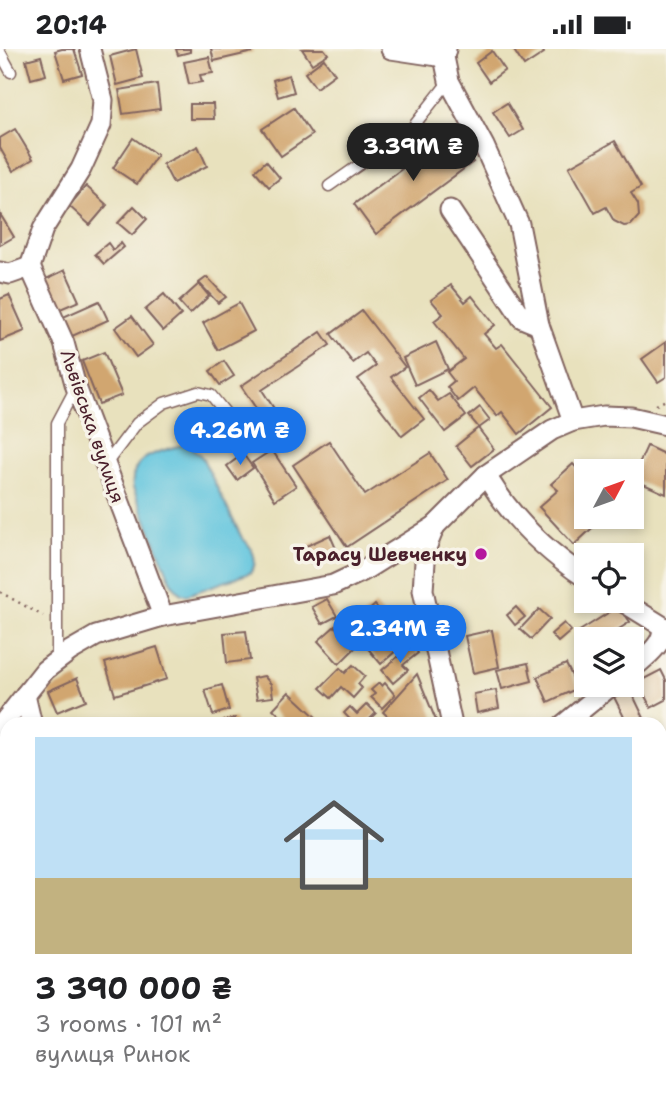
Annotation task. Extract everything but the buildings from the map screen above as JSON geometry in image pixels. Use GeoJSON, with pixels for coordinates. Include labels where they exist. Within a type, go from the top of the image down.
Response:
{"type":"FeatureCollection","features":[{"type":"Feature","properties":{"kind":"street"},"geometry":{"type":"LineString","coordinates":[[0,272],[10,274],[30,267],[43,229],[81,169],[101,125],[103,100],[90,49]]}},
{"type":"Feature","properties":{"kind":"street"},"geometry":{"type":"LineString","coordinates":[[391,49],[445,53],[449,81],[484,146],[519,224],[539,324],[573,421]]}},
{"type":"Feature","properties":{"kind":"street"},"geometry":{"type":"LineString","coordinates":[[450,210],[522,318],[539,324]]}},
{"type":"Feature","properties":{"kind":"street","name":"Львівська вулиця"},"geometry":{"type":"LineString","coordinates":[[30,267],[64,343],[76,387],[163,615]]}},
{"type":"Feature","properties":{"kind":"street"},"geometry":{"type":"LineString","coordinates":[[8,717],[45,670],[70,650],[96,636],[163,615],[333,585],[363,571],[435,526],[486,475],[528,446],[573,421],[604,416],[631,417],[666,425]]}},
{"type":"Feature","properties":{"kind":"street"},"geometry":{"type":"LineString","coordinates":[[486,475],[502,502],[531,533],[574,568]]}},
{"type":"Feature","properties":{"kind":"street"},"geometry":{"type":"LineString","coordinates":[[435,526],[426,548],[423,590],[450,717]]}},
{"type":"Feature","properties":{"kind":"street"},"geometry":{"type":"LineString","coordinates":[[642,613],[662,626],[665,632],[657,647],[644,658]]}},
{"type":"Feature","properties":{"kind":"street"},"geometry":{"type":"LineString","coordinates":[[25,695],[30,717]]}},
{"type":"Feature","properties":{"kind":"street"},"geometry":{"type":"LineString","coordinates":[[573,717],[597,697]]}},
{"type":"Feature","properties":{"kind":"lane"},"geometry":{"type":"LineString","coordinates":[[0,52],[10,72]]}},
{"type":"Feature","properties":{"kind":"lane"},"geometry":{"type":"LineString","coordinates":[[329,186],[412,128],[449,81]]}},
{"type":"Feature","properties":{"kind":"lane"},"geometry":{"type":"LineString","coordinates":[[57,660],[57,423],[76,387]]}},
{"type":"Feature","properties":{"kind":"lane"},"geometry":{"type":"LineString","coordinates":[[105,466],[137,423],[164,403],[198,391],[211,395],[245,437]]}},
{"type":"Feature","properties":{"kind":"path"},"geometry":{"type":"LineString","coordinates":[[0,592],[59,626]]}},
{"type":"Feature","properties":{"kind":"water"},"geometry":{"type":"Polygon","coordinates":[[[182,445],[190,446],[202,457],[255,559],[250,573],[187,595],[181,594],[172,584],[133,488],[135,469],[140,462],[146,457],[182,445]]]}},
{"type":"Feature","properties":{"kind":"place","name":"Тарасу Шевченку"},"geometry":{"type":"Point","coordinates":[481,554]}}]}
